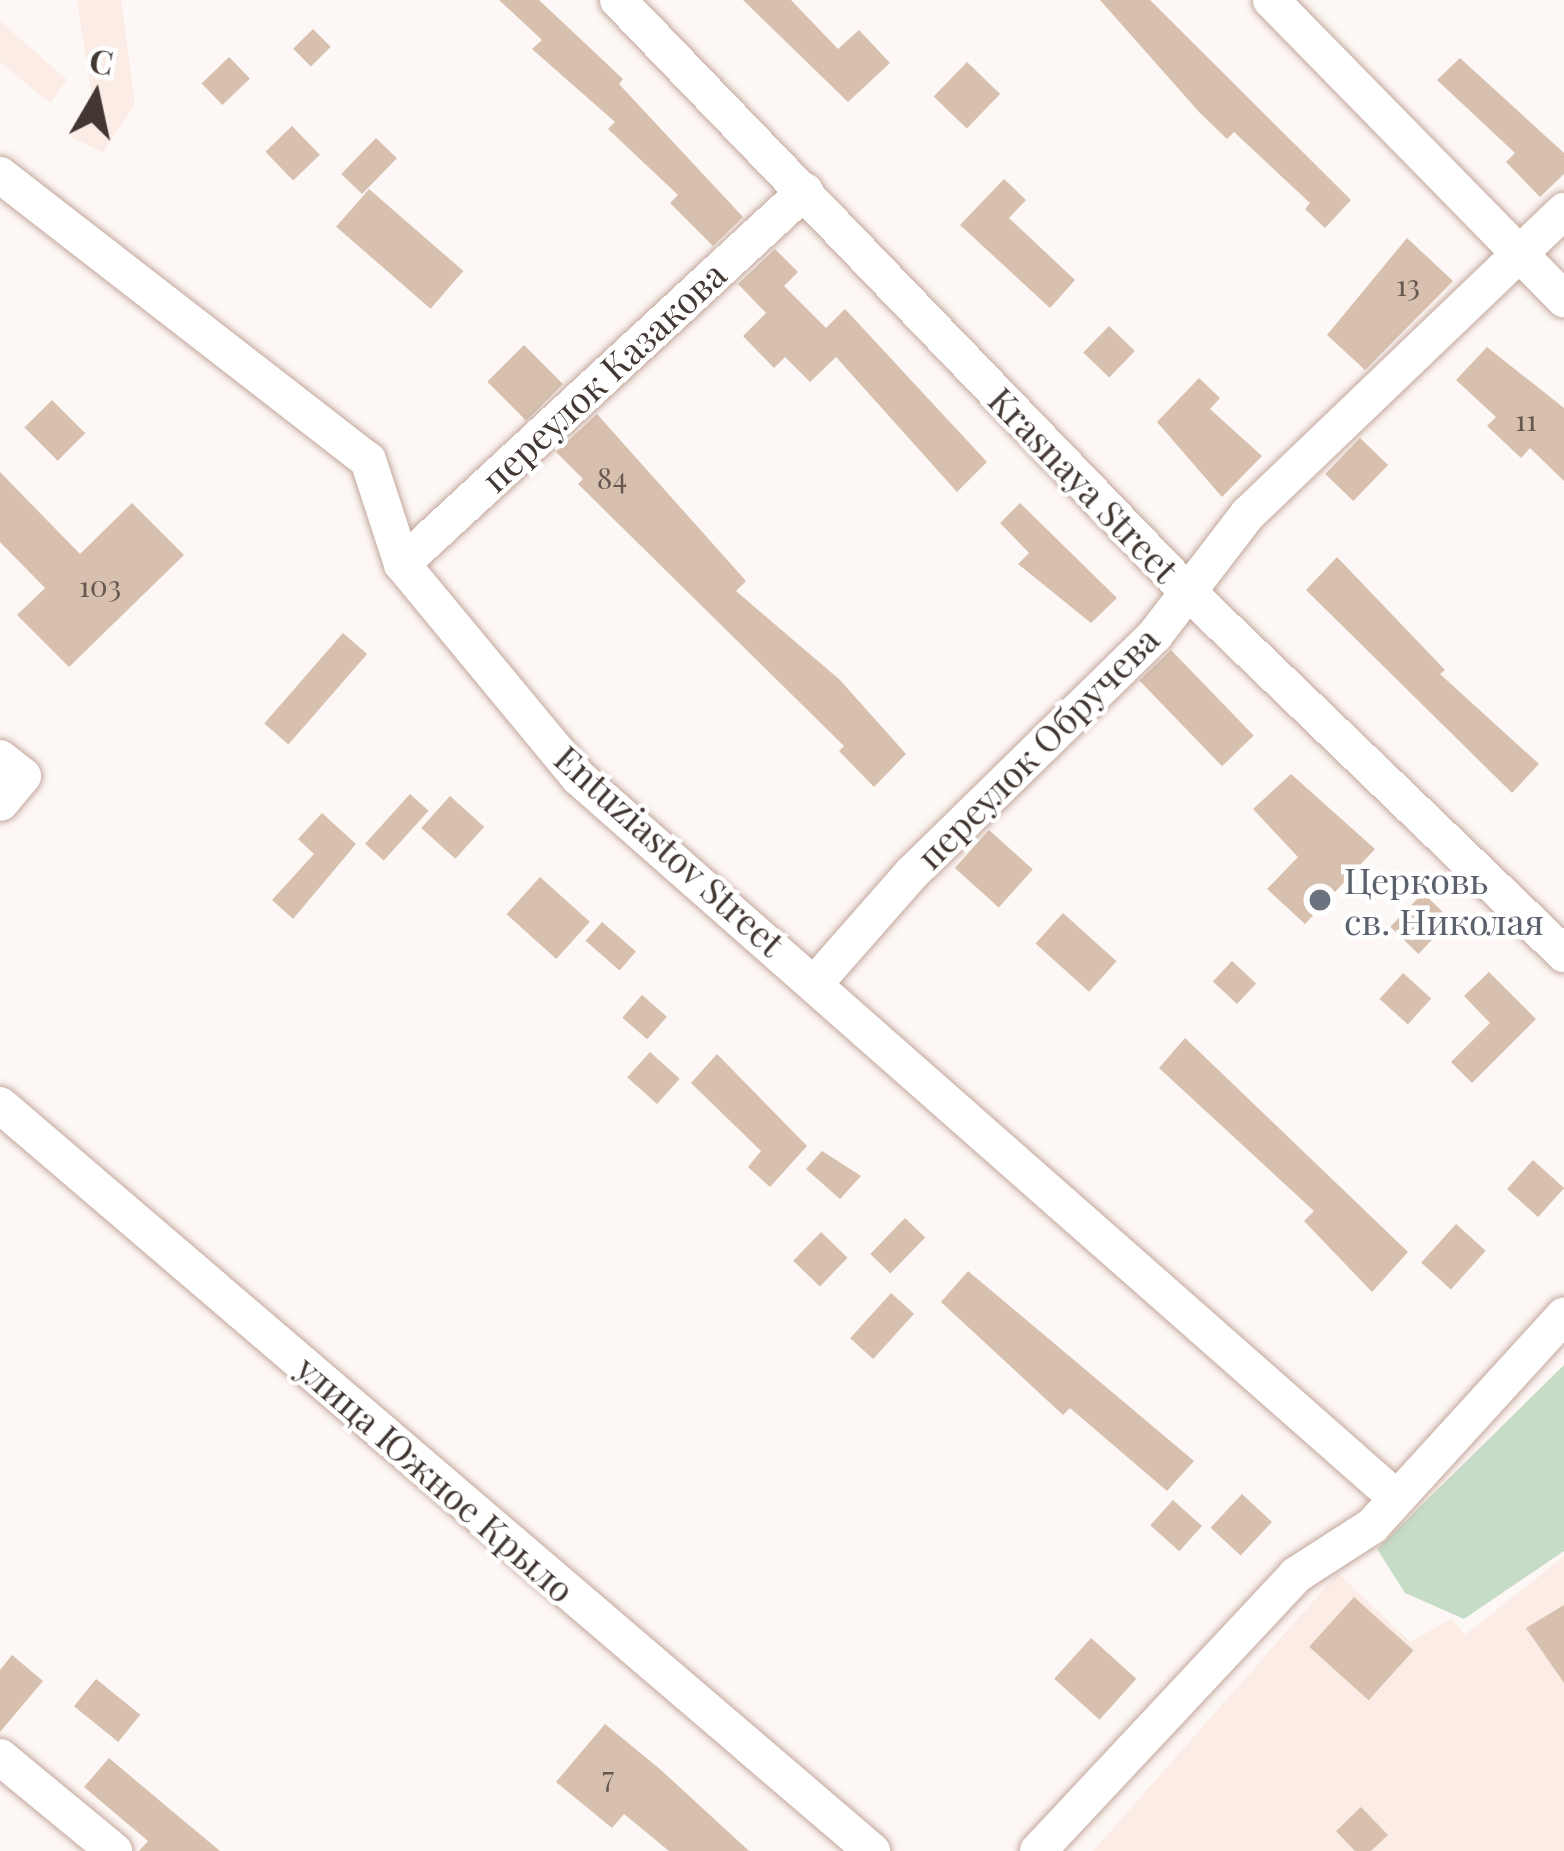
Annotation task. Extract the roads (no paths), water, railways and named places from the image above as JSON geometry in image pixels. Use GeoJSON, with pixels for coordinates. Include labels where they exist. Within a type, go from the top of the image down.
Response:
{"type":"FeatureCollection","features":[{"type":"Feature","properties":{"kind":"street","name":"Krasnaya Street"},"geometry":{"type":"LineString","coordinates":[[618,0],[1184,588],[1564,954]]}},
{"type":"Feature","properties":{"kind":"street"},"geometry":{"type":"LineString","coordinates":[[1271,0],[1564,299]]}},
{"type":"Feature","properties":{"kind":"street","name":"Entuziastov Street"},"geometry":{"type":"LineString","coordinates":[[0,175],[368,460],[402,563],[578,778],[817,981],[1393,1495]]}},
{"type":"Feature","properties":{"kind":"street","name":"переулок Казакова"},"geometry":{"type":"LineString","coordinates":[[402,563],[805,190]]}},
{"type":"Feature","properties":{"kind":"street","name":"переулок Обручева"},"geometry":{"type":"LineString","coordinates":[[817,981],[912,873],[1154,634],[1184,588],[1248,514],[1564,211]]}},
{"type":"Feature","properties":{"kind":"street","name":"улица Южное Крыло"},"geometry":{"type":"LineString","coordinates":[[0,1105],[872,1851]]}},
{"type":"Feature","properties":{"kind":"street"},"geometry":{"type":"LineString","coordinates":[[1038,1851],[1296,1574],[1372,1526],[1393,1495],[1564,1316]]}},
{"type":"Feature","properties":{"kind":"street"},"geometry":{"type":"LineString","coordinates":[[0,1756],[114,1851]]}},
{"type":"Feature","properties":{"kind":"place","name":"Церковь св. Николая"},"geometry":{"type":"Point","coordinates":[1320,900]}}]}
